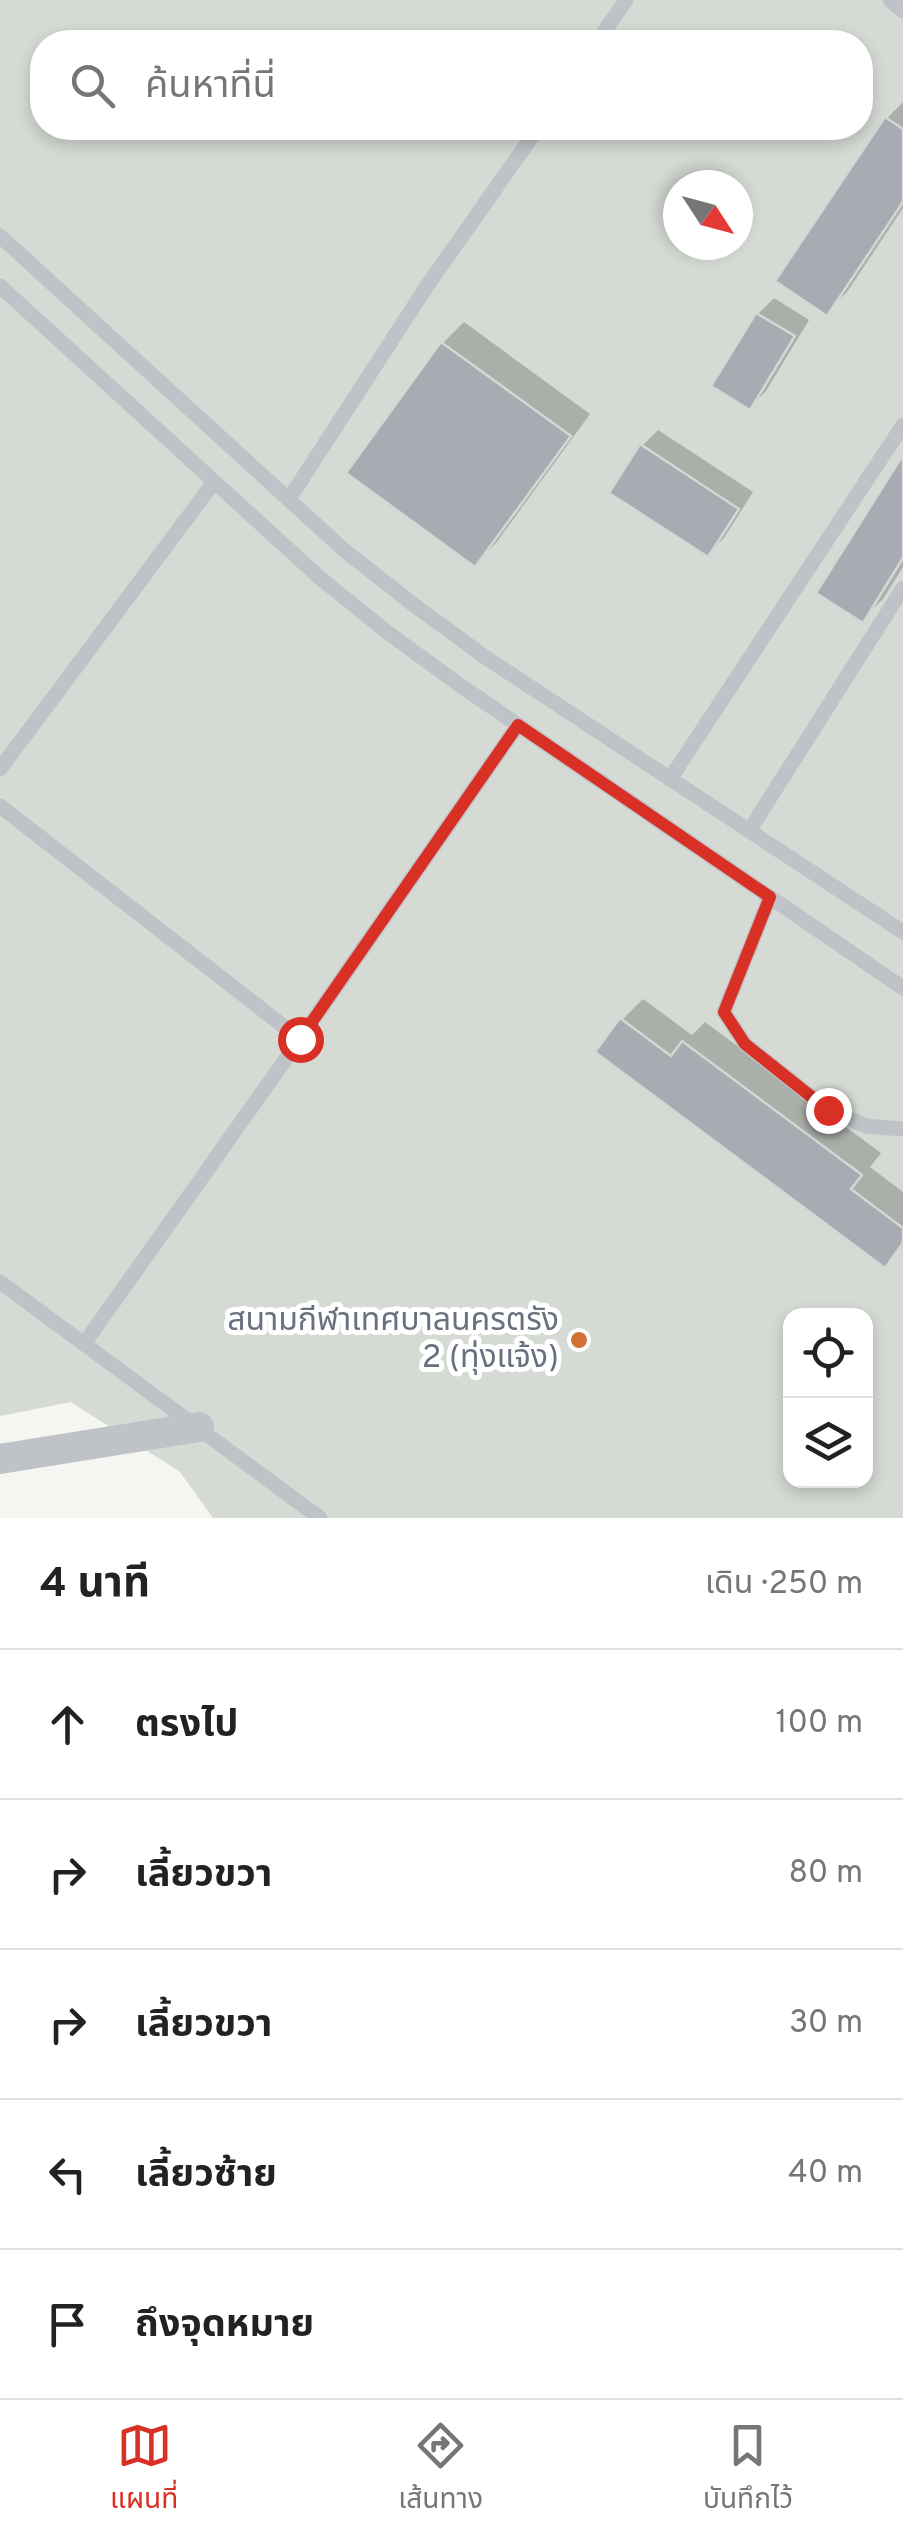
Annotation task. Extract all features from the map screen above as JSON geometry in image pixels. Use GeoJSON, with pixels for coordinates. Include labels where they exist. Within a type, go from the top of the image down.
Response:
{"type":"FeatureCollection","features":[{"type":"Feature","properties":{"kind":"street"},"geometry":{"type":"LineString","coordinates":[[0,1460],[199,1428]]}},
{"type":"Feature","properties":{"kind":"lane"},"geometry":{"type":"LineString","coordinates":[[605,30],[626,0]]}},
{"type":"Feature","properties":{"kind":"lane"},"geometry":{"type":"LineString","coordinates":[[890,0],[903,10]]}},
{"type":"Feature","properties":{"kind":"lane"},"geometry":{"type":"LineString","coordinates":[[289,499],[426,289],[530,140]]}},
{"type":"Feature","properties":{"kind":"lane"},"geometry":{"type":"LineString","coordinates":[[0,236],[344,550],[414,605],[485,657],[903,932]]}},
{"type":"Feature","properties":{"kind":"lane"},"geometry":{"type":"LineString","coordinates":[[0,286],[320,578],[391,635],[903,988]]}},
{"type":"Feature","properties":{"kind":"lane"},"geometry":{"type":"LineString","coordinates":[[670,779],[903,425]]}},
{"type":"Feature","properties":{"kind":"lane"},"geometry":{"type":"LineString","coordinates":[[0,769],[214,482]]}},
{"type":"Feature","properties":{"kind":"lane"},"geometry":{"type":"LineString","coordinates":[[749,830],[903,588]]}},
{"type":"Feature","properties":{"kind":"lane"},"geometry":{"type":"LineString","coordinates":[[84,1344],[518,725]]}},
{"type":"Feature","properties":{"kind":"lane"},"geometry":{"type":"LineString","coordinates":[[0,806],[300,1039]]}},
{"type":"Feature","properties":{"kind":"lane"},"geometry":{"type":"LineString","coordinates":[[770,897],[724,1012],[745,1044],[828,1110],[866,1126],[903,1129]]}},
{"type":"Feature","properties":{"kind":"lane"},"geometry":{"type":"LineString","coordinates":[[0,1282],[320,1518]]}},
{"type":"Feature","properties":{"kind":"shaded area","name":"สนามกีฬาเทศบาลนครตรัง 2 (ทุ่งแจ้ง)"},"geometry":{"type":"Polygon","coordinates":[[[0,0],[903,0],[903,1518],[213,1518],[180,1472],[71,1402],[0,1416],[0,0]]]}},
{"type":"Feature","properties":{"kind":"building"},"geometry":{"type":"Polygon","coordinates":[[[885,117],[903,129],[903,202],[827,316],[775,281],[885,117]]]}},
{"type":"Feature","properties":{"kind":"building"},"geometry":{"type":"Polygon","coordinates":[[[756,313],[795,336],[750,410],[711,386],[756,313]]]}},
{"type":"Feature","properties":{"kind":"building"},"geometry":{"type":"Polygon","coordinates":[[[441,342],[571,436],[475,567],[346,473],[441,342]]]}},
{"type":"Feature","properties":{"kind":"building"},"geometry":{"type":"Polygon","coordinates":[[[640,444],[739,509],[708,557],[609,493],[640,444]]]}},
{"type":"Feature","properties":{"kind":"building"},"geometry":{"type":"Polygon","coordinates":[[[903,455],[903,558],[863,623],[816,593],[903,455]]]}},
{"type":"Feature","properties":{"kind":"building"},"geometry":{"type":"Polygon","coordinates":[[[620,1018],[671,1056],[682,1041],[862,1175],[851,1189],[903,1228],[903,1243],[885,1268],[595,1052],[620,1018]]]}},
{"type":"Feature","properties":{"kind":"place","name":"สนามกีฬาเทศบาลนครตรัง 2 (ทุ่งแจ้ง)"},"geometry":{"type":"Point","coordinates":[579,1340]}},
{"type":"Feature","properties":{"kind":"route"},"geometry":{"type":"LineString","coordinates":[[300,1039],[518,725],[770,897],[724,1012],[745,1044],[828,1110]]}}]}
